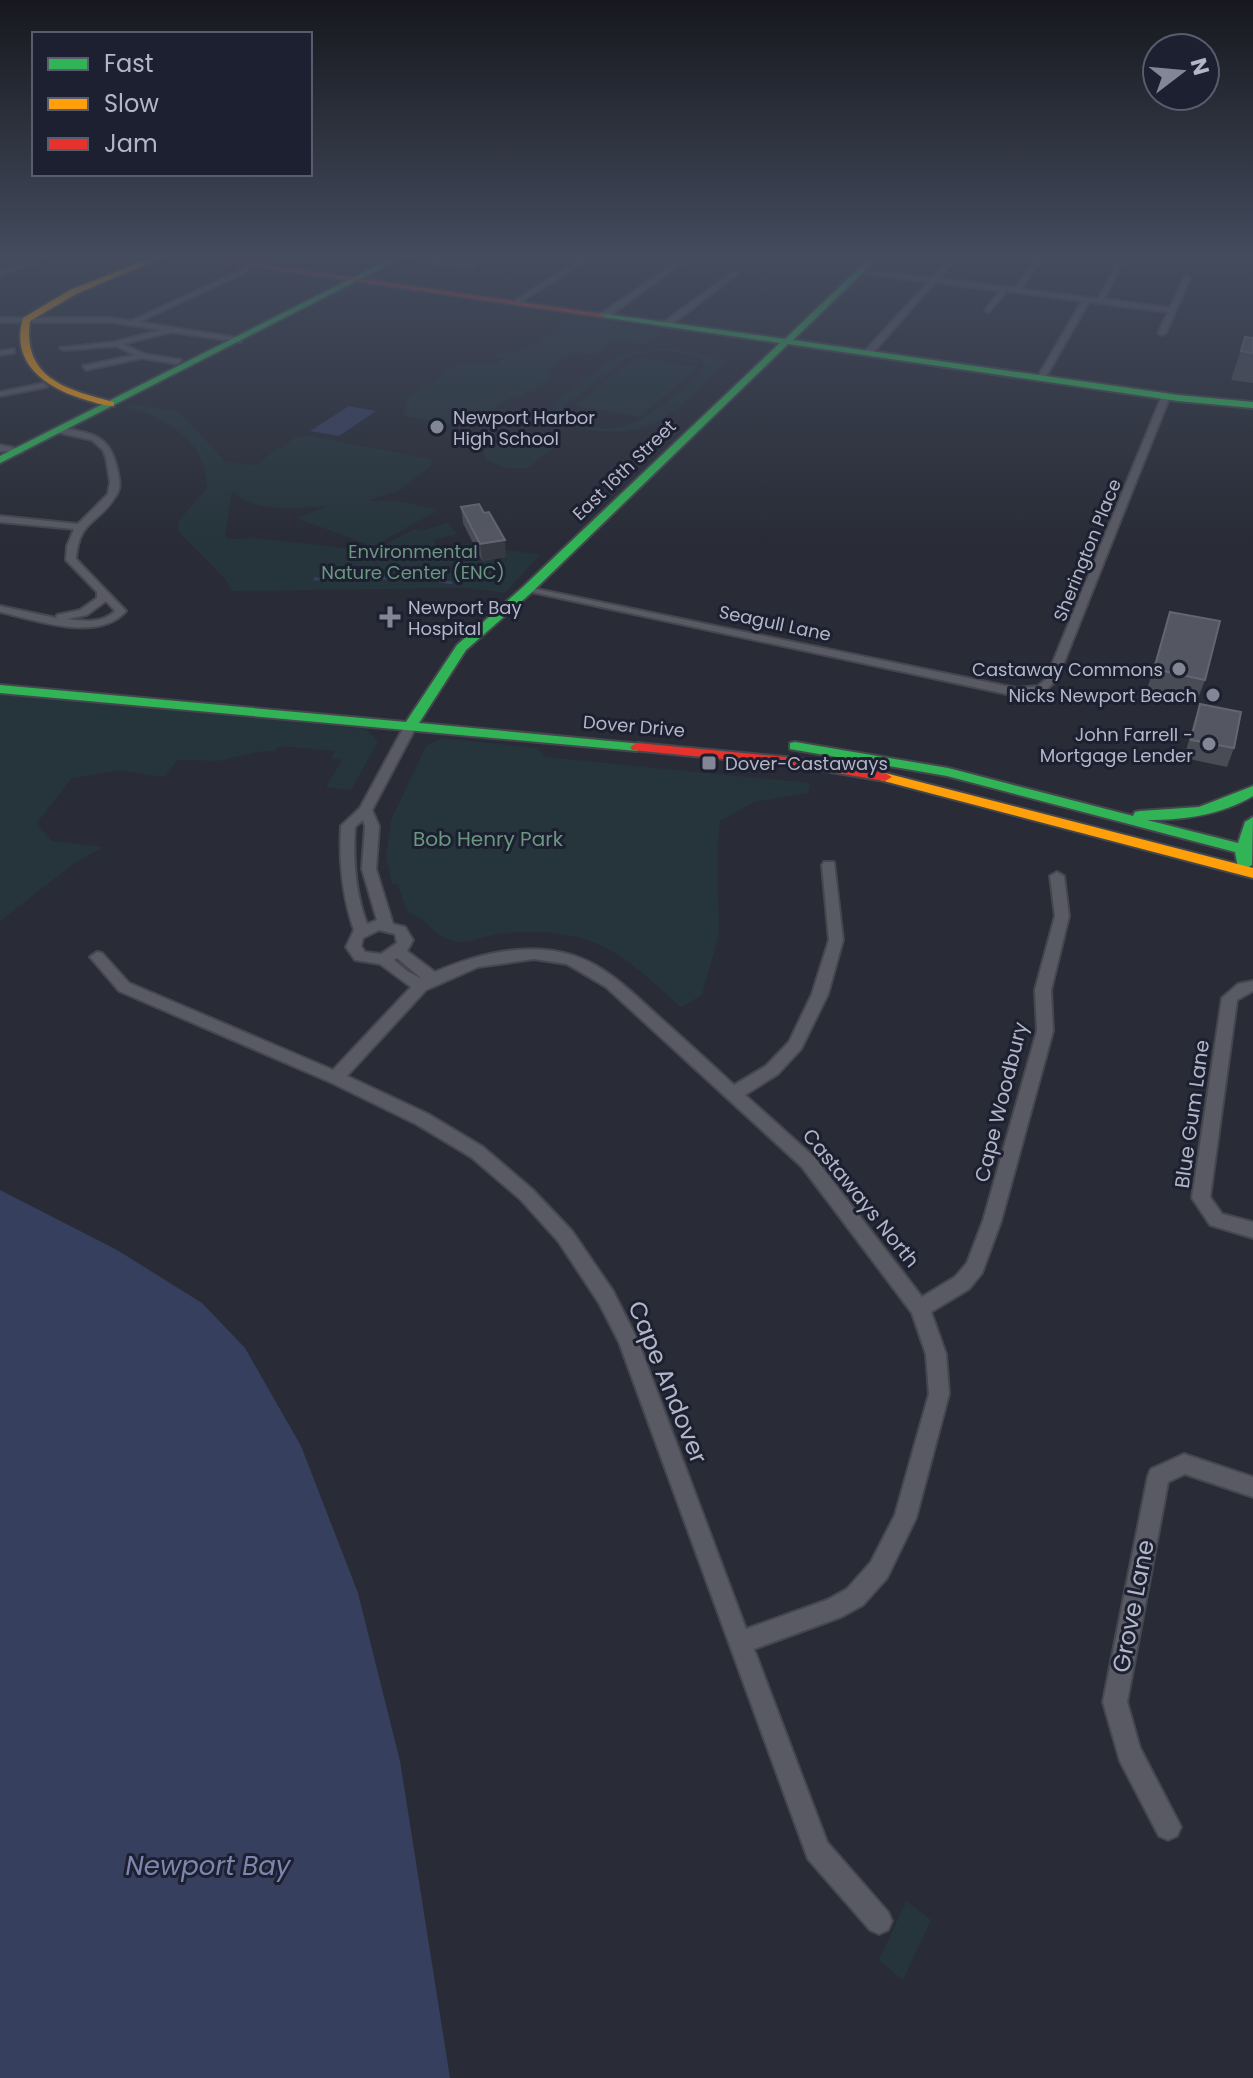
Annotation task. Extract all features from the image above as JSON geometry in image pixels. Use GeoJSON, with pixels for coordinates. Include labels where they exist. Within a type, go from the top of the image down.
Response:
{"type":"FeatureCollection","features":[{"type":"Feature","properties":{"kind":"street"},"geometry":{"type":"LineString","coordinates":[[131,351],[178,362]]}},
{"type":"Feature","properties":{"kind":"street"},"geometry":{"type":"LineString","coordinates":[[0,460],[216,351]]}},
{"type":"Feature","properties":{"kind":"street","name":"East 16th Street"},"geometry":{"type":"LineString","coordinates":[[415,718],[461,648],[527,590],[776,351]]}},
{"type":"Feature","properties":{"kind":"street"},"geometry":{"type":"LineString","coordinates":[[854,351],[1166,396],[1253,405]]}},
{"type":"Feature","properties":{"kind":"street"},"geometry":{"type":"LineString","coordinates":[[1041,378],[1057,351]]}},
{"type":"Feature","properties":{"kind":"street"},"geometry":{"type":"LineString","coordinates":[[5,352],[23,371],[44,385],[111,404]]}},
{"type":"Feature","properties":{"kind":"street"},"geometry":{"type":"LineString","coordinates":[[86,368],[142,356]]}},
{"type":"Feature","properties":{"kind":"street"},"geometry":{"type":"LineString","coordinates":[[0,394],[44,385]]}},
{"type":"Feature","properties":{"kind":"street","name":"Sherington Place"},"geometry":{"type":"LineString","coordinates":[[1016,692],[1041,689],[1051,680],[1166,396]]}},
{"type":"Feature","properties":{"kind":"street"},"geometry":{"type":"LineString","coordinates":[[1215,402],[1253,412]]}},
{"type":"Feature","properties":{"kind":"street"},"geometry":{"type":"LineString","coordinates":[[0,609],[86,625],[112,620],[121,611],[71,560],[71,541],[79,527],[113,494],[112,454],[100,441],[59,430]]}},
{"type":"Feature","properties":{"kind":"street"},"geometry":{"type":"LineString","coordinates":[[0,448],[21,450]]}},
{"type":"Feature","properties":{"kind":"street"},"geometry":{"type":"LineString","coordinates":[[0,519],[79,527]]}},
{"type":"Feature","properties":{"kind":"street"},"geometry":{"type":"LineString","coordinates":[[49,618],[68,617],[93,607],[102,599],[102,590]]}},
{"type":"Feature","properties":{"kind":"street","name":"Seagull Lane"},"geometry":{"type":"LineString","coordinates":[[527,590],[1016,692]]}},
{"type":"Feature","properties":{"kind":"street","name":"Dover Drive"},"geometry":{"type":"LineString","coordinates":[[0,675],[796,754],[948,772],[1248,851]]}},
{"type":"Feature","properties":{"kind":"street","name":"Dover Drive"},"geometry":{"type":"LineString","coordinates":[[0,689],[415,718]]}},
{"type":"Feature","properties":{"kind":"street"},"geometry":{"type":"LineString","coordinates":[[362,931],[351,903],[345,873],[348,826],[365,810],[415,718]]}},
{"type":"Feature","properties":{"kind":"street","name":"Dover Drive"},"geometry":{"type":"LineString","coordinates":[[796,754],[1250,871]]}},
{"type":"Feature","properties":{"kind":"street"},"geometry":{"type":"LineString","coordinates":[[1063,804],[1125,814],[1178,814],[1225,806],[1253,790]]}},
{"type":"Feature","properties":{"kind":"street"},"geometry":{"type":"LineString","coordinates":[[365,810],[372,826],[369,870],[386,925]]}},
{"type":"Feature","properties":{"kind":"street"},"geometry":{"type":"LineString","coordinates":[[1250,871],[1248,851],[1253,822]]}},
{"type":"Feature","properties":{"kind":"street"},"geometry":{"type":"LineString","coordinates":[[736,1092],[772,1070],[795,1045],[820,994],[836,940],[829,865]]}},
{"type":"Feature","properties":{"kind":"street"},"geometry":{"type":"LineString","coordinates":[[345,873],[369,870]]}},
{"type":"Feature","properties":{"kind":"street","name":"Cape Woodbury"},"geometry":{"type":"LineString","coordinates":[[920,1309],[962,1283],[975,1267],[992,1221],[1045,1031],[1043,990],[1062,916],[1057,876]]}},
{"type":"Feature","properties":{"kind":"street"},"geometry":{"type":"LineString","coordinates":[[386,925],[404,935],[406,940],[392,955],[367,959],[355,952],[354,941],[362,931],[386,925]]}},
{"type":"Feature","properties":{"kind":"street"},"geometry":{"type":"LineString","coordinates":[[392,955],[402,975],[427,982]]}},
{"type":"Feature","properties":{"kind":"street","name":"Castaways North"},"geometry":{"type":"LineString","coordinates":[[336,1078],[427,982],[484,961],[526,955],[569,959],[596,972],[623,993],[736,1092],[808,1162],[920,1309],[936,1354],[939,1394],[905,1518],[879,1570],[855,1597],[833,1609],[739,1643]]}},
{"type":"Feature","properties":{"kind":"street","name":"Cape Andover"},"geometry":{"type":"LineString","coordinates":[[97,957],[124,987],[336,1078],[422,1119],[477,1152],[535,1202],[588,1266],[628,1341],[817,1850],[879,1921]]}},
{"type":"Feature","properties":{"kind":"street","name":"Blue Gum Lane"},"geometry":{"type":"LineString","coordinates":[[1253,986],[1243,988],[1230,998],[1201,1198],[1216,1220],[1253,1230]]}},
{"type":"Feature","properties":{"kind":"street","name":"Grove Lane"},"geometry":{"type":"LineString","coordinates":[[1168,1827],[1129,1752],[1115,1702],[1159,1476],[1184,1464],[1253,1487]]}},
{"type":"Feature","properties":{"kind":"green space"},"geometry":{"type":"Polygon","coordinates":[[[516,351],[600,351],[595,355],[572,352],[545,372],[556,374],[532,391],[520,390],[526,393],[521,397],[510,397],[469,428],[404,416],[406,398],[462,362],[496,365],[503,359],[490,357],[497,352],[511,354],[516,351]]]}},
{"type":"Feature","properties":{"kind":"green space"},"geometry":{"type":"Polygon","coordinates":[[[658,351],[644,353],[699,361],[696,363],[700,364],[639,356],[692,362],[642,353],[630,356],[564,408],[566,415],[586,425],[605,429],[623,426],[658,409],[704,370],[706,365],[694,355],[671,351],[690,351],[728,360],[662,419],[637,429],[608,432],[565,422],[554,416],[552,407],[558,399],[619,354],[658,351]]]}},
{"type":"Feature","properties":{"kind":"green space"},"geometry":{"type":"Polygon","coordinates":[[[636,357],[698,367],[640,417],[575,406],[636,357]]]}},
{"type":"Feature","properties":{"kind":"green space","name":"Environmental Nature Center (ENC)"},"geometry":{"type":"Polygon","coordinates":[[[131,404],[179,412],[226,462],[255,465],[296,437],[309,436],[432,459],[431,466],[398,491],[367,501],[398,501],[438,510],[376,545],[296,518],[328,506],[265,506],[241,498],[232,491],[225,535],[228,539],[253,538],[372,551],[415,529],[420,531],[448,523],[457,534],[433,540],[438,548],[470,544],[480,561],[506,558],[502,549],[540,555],[505,593],[468,588],[232,591],[226,580],[178,531],[179,520],[207,488],[200,457],[192,445],[168,424],[125,407],[131,404]]]}},
{"type":"Feature","properties":{"kind":"green space"},"geometry":{"type":"Polygon","coordinates":[[[502,439],[553,448],[527,469],[507,468],[486,460],[483,453],[490,444],[502,439]]]}},
{"type":"Feature","properties":{"kind":"green space"},"geometry":{"type":"Polygon","coordinates":[[[0,694],[365,729],[378,741],[351,790],[326,787],[342,760],[331,758],[335,751],[280,746],[274,751],[219,761],[178,760],[163,777],[119,770],[72,778],[36,824],[52,841],[103,847],[76,862],[0,921],[0,694]]]}},
{"type":"Feature","properties":{"kind":"green space","name":"Bob Henry Park"},"geometry":{"type":"Polygon","coordinates":[[[441,738],[537,748],[545,757],[810,783],[808,793],[754,802],[720,821],[717,855],[719,934],[702,995],[681,1007],[625,960],[587,940],[558,933],[528,932],[456,942],[437,933],[409,912],[398,884],[392,885],[386,856],[391,820],[426,746],[441,738]]]}},
{"type":"Feature","properties":{"kind":"green space"},"geometry":{"type":"Polygon","coordinates":[[[906,1901],[931,1920],[903,1980],[879,1960],[906,1901]]]}},
{"type":"Feature","properties":{"kind":"water"},"geometry":{"type":"Polygon","coordinates":[[[349,406],[376,411],[339,436],[310,431],[349,406]]]}},
{"type":"Feature","properties":{"kind":"water","name":"Newport Bay"},"geometry":{"type":"Polygon","coordinates":[[[0,1190],[117,1250],[202,1303],[245,1348],[301,1446],[358,1593],[400,1761],[450,2078],[0,2078],[0,1190]]]}},
{"type":"Feature","properties":{"kind":"building"},"geometry":{"type":"Polygon","coordinates":[[[479,504],[484,513],[489,512],[505,540],[480,544],[461,507],[479,504]]]}},
{"type":"Feature","properties":{"kind":"building"},"geometry":{"type":"Polygon","coordinates":[[[1170,612],[1220,621],[1205,680],[1154,669],[1170,612]]]}},
{"type":"Feature","properties":{"kind":"building"},"geometry":{"type":"Polygon","coordinates":[[[1200,704],[1241,712],[1234,748],[1191,740],[1200,704]]]}},
{"type":"Feature","properties":{"kind":"waterway"},"geometry":{"type":"LineString","coordinates":[[349,579],[422,577],[451,583]]}},
{"type":"Feature","properties":{"kind":"waterway"},"geometry":{"type":"LineString","coordinates":[[315,579],[321,579]]}},
{"type":"Feature","properties":{"kind":"traffic: fast"},"geometry":{"type":"LineString","coordinates":[[0,460],[214,351]]}},
{"type":"Feature","properties":{"kind":"traffic: fast"},"geometry":{"type":"LineString","coordinates":[[411,725],[461,648],[527,590],[777,351]]}},
{"type":"Feature","properties":{"kind":"traffic: fast"},"geometry":{"type":"LineString","coordinates":[[852,351],[1178,398],[1253,405]]}},
{"type":"Feature","properties":{"kind":"traffic: fast"},"geometry":{"type":"LineString","coordinates":[[0,689],[637,747]]}},
{"type":"Feature","properties":{"kind":"traffic: fast"},"geometry":{"type":"LineString","coordinates":[[795,746],[948,772],[1253,852]]}},
{"type":"Feature","properties":{"kind":"traffic: fast"},"geometry":{"type":"LineString","coordinates":[[1140,815],[1199,812],[1226,804],[1253,790]]}},
{"type":"Feature","properties":{"kind":"traffic: fast"},"geometry":{"type":"LineString","coordinates":[[1244,865],[1243,850],[1253,822]]}},
{"type":"Feature","properties":{"kind":"traffic: slow"},"geometry":{"type":"LineString","coordinates":[[25,351],[34,368],[46,379],[77,394],[111,404]]}},
{"type":"Feature","properties":{"kind":"traffic: slow"},"geometry":{"type":"LineString","coordinates":[[885,777],[1253,873]]}},
{"type":"Feature","properties":{"kind":"traffic: jam"},"geometry":{"type":"LineString","coordinates":[[637,747],[796,762],[885,777]]}},
{"type":"Feature","properties":{"kind":"place","name":"Newport Harbor High School"},"geometry":{"type":"Point","coordinates":[437,427]}},
{"type":"Feature","properties":{"kind":"place","name":"Newport Bay Hospital"},"geometry":{"type":"Point","coordinates":[390,617]}},
{"type":"Feature","properties":{"kind":"place","name":"Castaway Commons"},"geometry":{"type":"Point","coordinates":[1179,669]}},
{"type":"Feature","properties":{"kind":"place","name":"Nicks Newport Beach"},"geometry":{"type":"Point","coordinates":[1213,695]}},
{"type":"Feature","properties":{"kind":"place","name":"John Farrell - Mortgage Lender"},"geometry":{"type":"Point","coordinates":[1209,744]}},
{"type":"Feature","properties":{"kind":"place","name":"Dover-Castaways"},"geometry":{"type":"Point","coordinates":[709,763]}}]}
